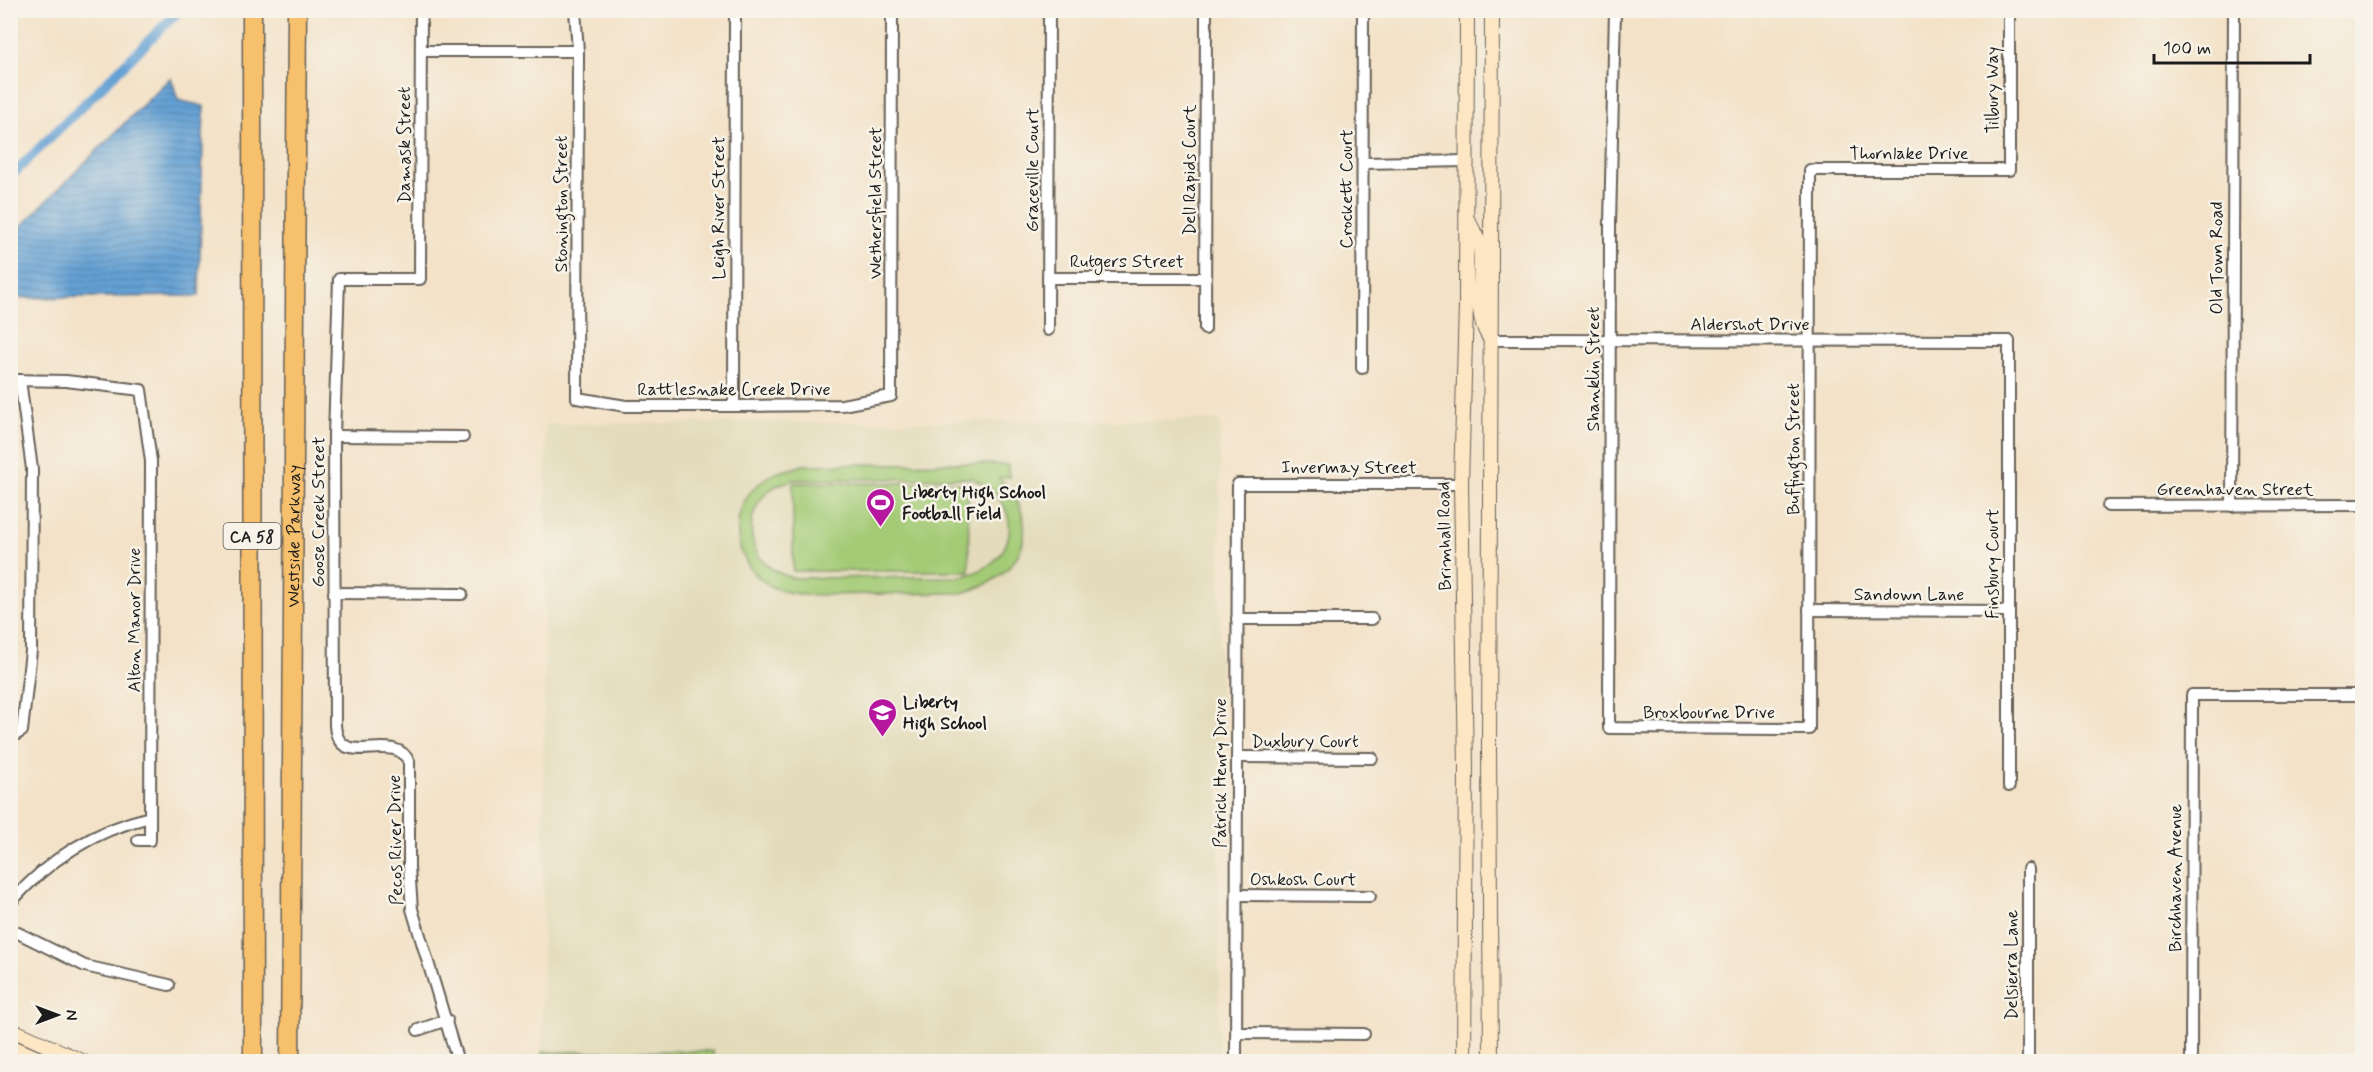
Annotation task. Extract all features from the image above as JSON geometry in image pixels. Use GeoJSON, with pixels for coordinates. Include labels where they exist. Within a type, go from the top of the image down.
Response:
{"type":"FeatureCollection","features":[{"type":"Feature","properties":{"kind":"highway","name":"CA 58"},"geometry":{"type":"LineString","coordinates":[[252,10],[253,1062]]}},
{"type":"Feature","properties":{"kind":"highway","name":"Westside Parkway"},"geometry":{"type":"LineString","coordinates":[[290,1062],[297,10]]}},
{"type":"Feature","properties":{"kind":"street"},"geometry":{"type":"LineString","coordinates":[[10,40],[11,10]]}},
{"type":"Feature","properties":{"kind":"street","name":"Damask Street"},"geometry":{"type":"LineString","coordinates":[[339,279],[420,279],[421,10]]}},
{"type":"Feature","properties":{"kind":"street","name":"Stonington Street"},"geometry":{"type":"LineString","coordinates":[[575,10],[578,51],[577,398]]}},
{"type":"Feature","properties":{"kind":"street","name":"Leigh River Street"},"geometry":{"type":"LineString","coordinates":[[734,406],[735,10]]}},
{"type":"Feature","properties":{"kind":"street","name":"Wethersfield Street"},"geometry":{"type":"LineString","coordinates":[[891,396],[892,10]]}},
{"type":"Feature","properties":{"kind":"street","name":"Graceville Court"},"geometry":{"type":"LineString","coordinates":[[1048,330],[1049,10]]}},
{"type":"Feature","properties":{"kind":"street","name":"Dell Rapids Court"},"geometry":{"type":"LineString","coordinates":[[1205,329],[1206,10]]}},
{"type":"Feature","properties":{"kind":"street","name":"Crockett Court"},"geometry":{"type":"LineString","coordinates":[[1362,368],[1363,10]]}},
{"type":"Feature","properties":{"kind":"street","name":"Brimhall Road"},"geometry":{"type":"LineString","coordinates":[[1464,1062],[1466,766],[1461,484],[1467,218],[1467,10]]}},
{"type":"Feature","properties":{"kind":"street"},"geometry":{"type":"LineString","coordinates":[[1491,1062],[1489,750],[1492,10]]}},
{"type":"Feature","properties":{"kind":"street","name":"Shanklin Street"},"geometry":{"type":"LineString","coordinates":[[1609,728],[1614,10]]}},
{"type":"Feature","properties":{"kind":"street","name":"Tilbury Way"},"geometry":{"type":"LineString","coordinates":[[2009,10],[2009,170]]}},
{"type":"Feature","properties":{"kind":"street","name":"Old Town Road"},"geometry":{"type":"LineString","coordinates":[[2232,506],[2234,10]]}},
{"type":"Feature","properties":{"kind":"street"},"geometry":{"type":"LineString","coordinates":[[421,51],[578,51]]}},
{"type":"Feature","properties":{"kind":"street"},"geometry":{"type":"LineString","coordinates":[[1363,163],[1467,161]]}},
{"type":"Feature","properties":{"kind":"street","name":"Thornlake Drive"},"geometry":{"type":"LineString","coordinates":[[1810,170],[2009,170]]}},
{"type":"Feature","properties":{"kind":"street","name":"Buffington Street"},"geometry":{"type":"LineString","coordinates":[[1809,729],[1810,170]]}},
{"type":"Feature","properties":{"kind":"street"},"geometry":{"type":"LineString","coordinates":[[1467,218],[1480,247],[1480,310],[1484,329],[1491,340]]}},
{"type":"Feature","properties":{"kind":"street","name":"Rutgers Street"},"geometry":{"type":"LineString","coordinates":[[1048,278],[1206,278]]}},
{"type":"Feature","properties":{"kind":"street","name":"Goose Creek Street"},"geometry":{"type":"LineString","coordinates":[[339,279],[334,436],[335,731],[343,743],[356,750],[386,747],[401,751],[407,756]]}},
{"type":"Feature","properties":{"kind":"street","name":"Aldershot Drive"},"geometry":{"type":"LineString","coordinates":[[1491,340],[2008,341]]}},
{"type":"Feature","properties":{"kind":"street","name":"Finsbury Court"},"geometry":{"type":"LineString","coordinates":[[2008,341],[2008,786]]}},
{"type":"Feature","properties":{"kind":"street"},"geometry":{"type":"LineString","coordinates":[[10,738],[22,731],[31,651],[32,469],[15,380]]}},
{"type":"Feature","properties":{"kind":"street","name":"Alton Manor Drive"},"geometry":{"type":"LineString","coordinates":[[15,380],[66,381],[141,390],[151,461],[150,840],[138,840]]}},
{"type":"Feature","properties":{"kind":"street","name":"Rattlesnake Creek Drive"},"geometry":{"type":"LineString","coordinates":[[577,398],[626,406],[734,406],[842,405],[891,396]]}},
{"type":"Feature","properties":{"kind":"street"},"geometry":{"type":"LineString","coordinates":[[334,436],[463,437]]}},
{"type":"Feature","properties":{"kind":"street","name":"Invermay Street"},"geometry":{"type":"LineString","coordinates":[[1238,484],[1461,484]]}},
{"type":"Feature","properties":{"kind":"street","name":"Patrick Henry Drive"},"geometry":{"type":"LineString","coordinates":[[1236,1062],[1238,484]]}},
{"type":"Feature","properties":{"kind":"street","name":"Greenhaven Street"},"geometry":{"type":"LineString","coordinates":[[2108,506],[2362,505]]}},
{"type":"Feature","properties":{"kind":"street"},"geometry":{"type":"LineString","coordinates":[[334,593],[462,594]]}},
{"type":"Feature","properties":{"kind":"street","name":"Sandown Lane"},"geometry":{"type":"LineString","coordinates":[[1809,610],[2009,611]]}},
{"type":"Feature","properties":{"kind":"street"},"geometry":{"type":"LineString","coordinates":[[1237,619],[1372,620]]}},
{"type":"Feature","properties":{"kind":"street","name":"Birchhaven Avenue"},"geometry":{"type":"LineString","coordinates":[[2191,1062],[2192,695],[2362,695]]}},
{"type":"Feature","properties":{"kind":"street","name":"Broxbourne Drive"},"geometry":{"type":"LineString","coordinates":[[1609,728],[1809,729]]}},
{"type":"Feature","properties":{"kind":"street","name":"Pecos River Drive"},"geometry":{"type":"LineString","coordinates":[[407,756],[410,769],[409,867],[412,909],[458,1062]]}},
{"type":"Feature","properties":{"kind":"street","name":"Duxbury Court"},"geometry":{"type":"LineString","coordinates":[[1237,757],[1372,758]]}},
{"type":"Feature","properties":{"kind":"street"},"geometry":{"type":"LineString","coordinates":[[10,903],[42,870],[69,850],[106,831],[150,818]]}},
{"type":"Feature","properties":{"kind":"street","name":"Delsierra Lane"},"geometry":{"type":"LineString","coordinates":[[2028,869],[2028,1062]]}},
{"type":"Feature","properties":{"kind":"street","name":"Oshkosh Court"},"geometry":{"type":"LineString","coordinates":[[1237,895],[1370,896]]}},
{"type":"Feature","properties":{"kind":"street"},"geometry":{"type":"LineString","coordinates":[[10,929],[85,966],[169,985]]}},
{"type":"Feature","properties":{"kind":"street"},"geometry":{"type":"LineString","coordinates":[[418,1030],[447,1020]]}},
{"type":"Feature","properties":{"kind":"street"},"geometry":{"type":"LineString","coordinates":[[10,1029],[84,1062]]}},
{"type":"Feature","properties":{"kind":"street"},"geometry":{"type":"LineString","coordinates":[[1236,1033],[1364,1034]]}},
{"type":"Feature","properties":{"kind":"street"},"geometry":{"type":"LineString","coordinates":[[10,1035],[36,1048],[58,1050]]}},
{"type":"Feature","properties":{"kind":"street"},"geometry":{"type":"LineString","coordinates":[[10,1046],[46,1062]]}},
{"type":"Feature","properties":{"kind":"shaded area","name":"Liberty High School"},"geometry":{"type":"Polygon","coordinates":[[[1220,420],[1219,1061],[542,1062],[546,424],[1220,420]]]}},
{"type":"Feature","properties":{"kind":"green space"},"geometry":{"type":"Polygon","coordinates":[[[960,463],[1008,465],[1009,477],[999,478],[1014,496],[1022,513],[1024,531],[1021,548],[1013,563],[1000,576],[982,586],[961,593],[805,595],[778,590],[757,576],[747,564],[741,550],[738,520],[750,492],[762,481],[778,472],[803,465],[960,463]],[[971,478],[794,480],[776,486],[760,501],[752,521],[753,543],[757,553],[767,565],[792,578],[957,577],[978,571],[993,562],[1004,549],[1009,534],[1008,518],[1002,503],[990,489],[971,478]]]}},
{"type":"Feature","properties":{"kind":"green space","name":"Liberty High School Football Field"},"geometry":{"type":"Polygon","coordinates":[[[793,483],[968,483],[969,571],[793,571],[793,483]]]}},
{"type":"Feature","properties":{"kind":"green space"},"geometry":{"type":"Polygon","coordinates":[[[713,1051],[713,1061],[542,1061],[542,1052],[713,1051]]]}},
{"type":"Feature","properties":{"kind":"water"},"geometry":{"type":"Polygon","coordinates":[[[171,77],[178,100],[204,106],[199,296],[11,298],[11,236],[171,77]]]}},
{"type":"Feature","properties":{"kind":"waterway"},"geometry":{"type":"LineString","coordinates":[[10,177],[180,10]]}},
{"type":"Feature","properties":{"kind":"place","name":"Liberty High School Football Field"},"geometry":{"type":"Point","coordinates":[881,528]}},
{"type":"Feature","properties":{"kind":"place","name":"Liberty High School"},"geometry":{"type":"Point","coordinates":[882,738]}}]}
